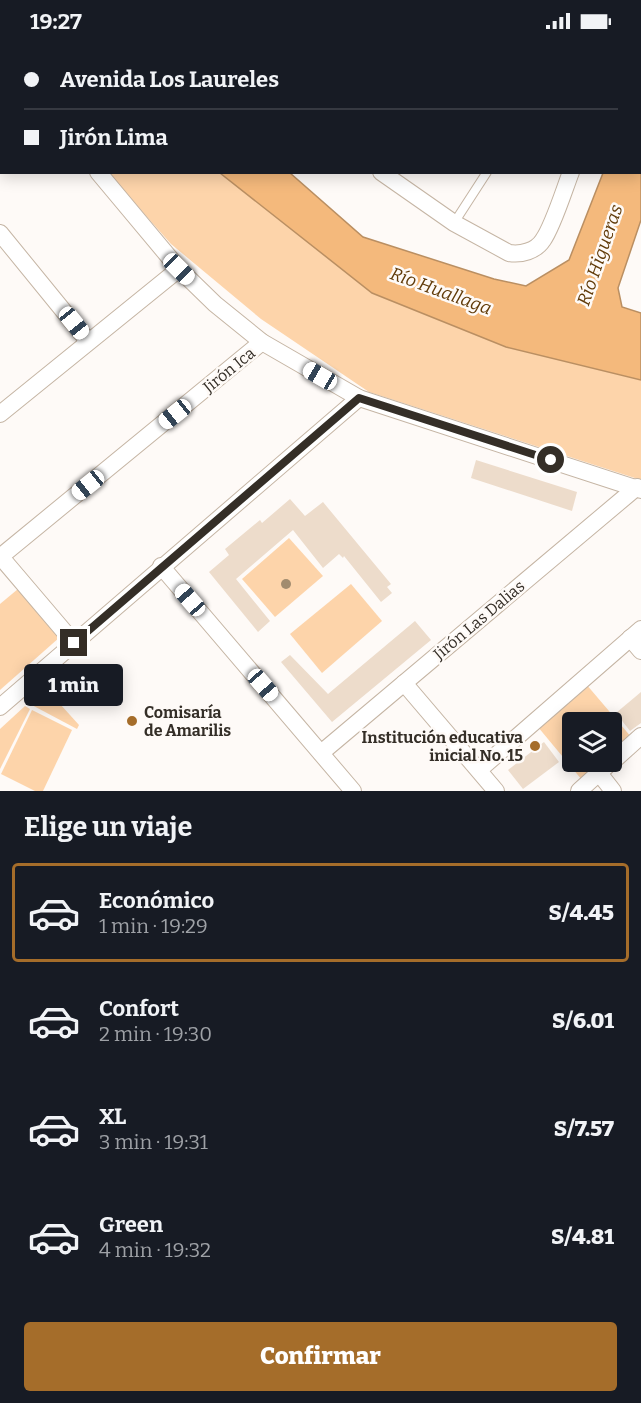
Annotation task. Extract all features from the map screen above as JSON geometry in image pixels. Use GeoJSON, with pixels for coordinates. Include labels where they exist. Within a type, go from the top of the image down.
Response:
{"type":"FeatureCollection","features":[{"type":"Feature","properties":{"kind":"street"},"geometry":{"type":"LineString","coordinates":[[100,174],[179,269],[215,304],[262,342],[359,398],[639,488]]}},
{"type":"Feature","properties":{"kind":"street"},"geometry":{"type":"LineString","coordinates":[[384,174],[454,223],[509,253],[516,254],[532,250],[543,241],[570,174]]}},
{"type":"Feature","properties":{"kind":"street"},"geometry":{"type":"LineString","coordinates":[[0,233],[88,341]]}},
{"type":"Feature","properties":{"kind":"street"},"geometry":{"type":"LineString","coordinates":[[0,414],[179,269]]}},
{"type":"Feature","properties":{"kind":"street","name":"Jirón Ica"},"geometry":{"type":"LineString","coordinates":[[0,556],[262,342]]}},
{"type":"Feature","properties":{"kind":"street"},"geometry":{"type":"LineString","coordinates":[[0,707],[161,566],[359,398]]}},
{"type":"Feature","properties":{"kind":"street","name":"Jirón Las Dalias"},"geometry":{"type":"LineString","coordinates":[[321,753],[639,488]]}},
{"type":"Feature","properties":{"kind":"street"},"geometry":{"type":"LineString","coordinates":[[0,556],[74,643]]}},
{"type":"Feature","properties":{"kind":"street"},"geometry":{"type":"LineString","coordinates":[[161,566],[352,791]]}},
{"type":"Feature","properties":{"kind":"street"},"geometry":{"type":"LineString","coordinates":[[479,770],[637,639]]}},
{"type":"Feature","properties":{"kind":"street"},"geometry":{"type":"LineString","coordinates":[[404,683],[496,791]]}},
{"type":"Feature","properties":{"kind":"street"},"geometry":{"type":"LineString","coordinates":[[622,753],[641,736]]}},
{"type":"Feature","properties":{"kind":"street"},"geometry":{"type":"LineString","coordinates":[[579,791],[598,773],[614,791]]}},
{"type":"Feature","properties":{"kind":"lane"},"geometry":{"type":"LineString","coordinates":[[454,223],[486,174]]}},
{"type":"Feature","properties":{"kind":"shaded area"},"geometry":{"type":"Polygon","coordinates":[[[109,174],[221,174],[372,293],[506,347],[641,380],[641,480],[369,392],[261,319],[171,244],[109,174]]]}},
{"type":"Feature","properties":{"kind":"shaded area"},"geometry":{"type":"Polygon","coordinates":[[[289,538],[323,576],[275,617],[242,579],[289,538]]]}},
{"type":"Feature","properties":{"kind":"shaded area"},"geometry":{"type":"Polygon","coordinates":[[[351,584],[382,621],[322,673],[290,634],[351,584]]]}},
{"type":"Feature","properties":{"kind":"shaded area"},"geometry":{"type":"Polygon","coordinates":[[[18,589],[60,637],[0,690],[0,604],[18,589]]]}},
{"type":"Feature","properties":{"kind":"shaded area"},"geometry":{"type":"Polygon","coordinates":[[[42,684],[79,725],[77,729],[30,704],[42,684]]]}},
{"type":"Feature","properties":{"kind":"shaded area"},"geometry":{"type":"Polygon","coordinates":[[[586,684],[610,712],[562,712],[562,756],[538,727],[586,684]]]}},
{"type":"Feature","properties":{"kind":"shaded area"},"geometry":{"type":"Polygon","coordinates":[[[25,706],[30,709],[0,769],[0,729],[25,706]]]}},
{"type":"Feature","properties":{"kind":"shaded area"},"geometry":{"type":"Polygon","coordinates":[[[32,710],[72,730],[43,791],[35,791],[1,774],[32,710]]]}},
{"type":"Feature","properties":{"kind":"shaded area"},"geometry":{"type":"Polygon","coordinates":[[[622,726],[632,738],[622,746],[622,726]]]}},
{"type":"Feature","properties":{"kind":"shaded area"},"geometry":{"type":"Polygon","coordinates":[[[575,772],[591,772],[582,780],[575,772]]]}},
{"type":"Feature","properties":{"kind":"water"},"geometry":{"type":"Polygon","coordinates":[[[221,174],[291,174],[363,237],[494,279],[526,286],[569,260],[603,174],[641,174],[641,220],[618,288],[622,307],[641,313],[641,380],[506,347],[372,293],[221,174]]]}},
{"type":"Feature","properties":{"kind":"building"},"geometry":{"type":"Polygon","coordinates":[[[476,460],[577,492],[572,511],[471,478],[476,460]]]}},
{"type":"Feature","properties":{"kind":"building"},"geometry":{"type":"Polygon","coordinates":[[[290,499],[305,516],[323,502],[391,584],[387,587],[392,593],[381,602],[344,556],[343,558],[339,554],[323,568],[293,530],[236,579],[270,621],[258,632],[209,572],[229,555],[225,549],[260,520],[262,523],[290,499]]]}},
{"type":"Feature","properties":{"kind":"building"},"geometry":{"type":"Polygon","coordinates":[[[415,621],[431,640],[332,722],[281,662],[290,655],[328,694],[415,621]]]}},
{"type":"Feature","properties":{"kind":"building"},"geometry":{"type":"Polygon","coordinates":[[[641,692],[641,723],[630,731],[622,721],[622,712],[617,712],[641,692]]]}},
{"type":"Feature","properties":{"kind":"building"},"geometry":{"type":"Polygon","coordinates":[[[544,742],[559,762],[523,789],[508,770],[544,742]]]}},
{"type":"Feature","properties":{"kind":"place","name":"Comisaría de Amarilis"},"geometry":{"type":"Point","coordinates":[132,721]}},
{"type":"Feature","properties":{"kind":"place","name":"Institución educativa inicial No. 15"},"geometry":{"type":"Point","coordinates":[535,746]}},
{"type":"Feature","properties":{"kind":"route"},"geometry":{"type":"LineString","coordinates":[[74,643],[359,398],[551,460]]}},
{"type":"Feature","properties":{"kind":"water label","name":"Río Higueras"},"geometry":{"type":"Point","coordinates":[600,255]}},
{"type":"Feature","properties":{"kind":"water label","name":"Río Huallaga"},"geometry":{"type":"Point","coordinates":[441,291]}}]}
